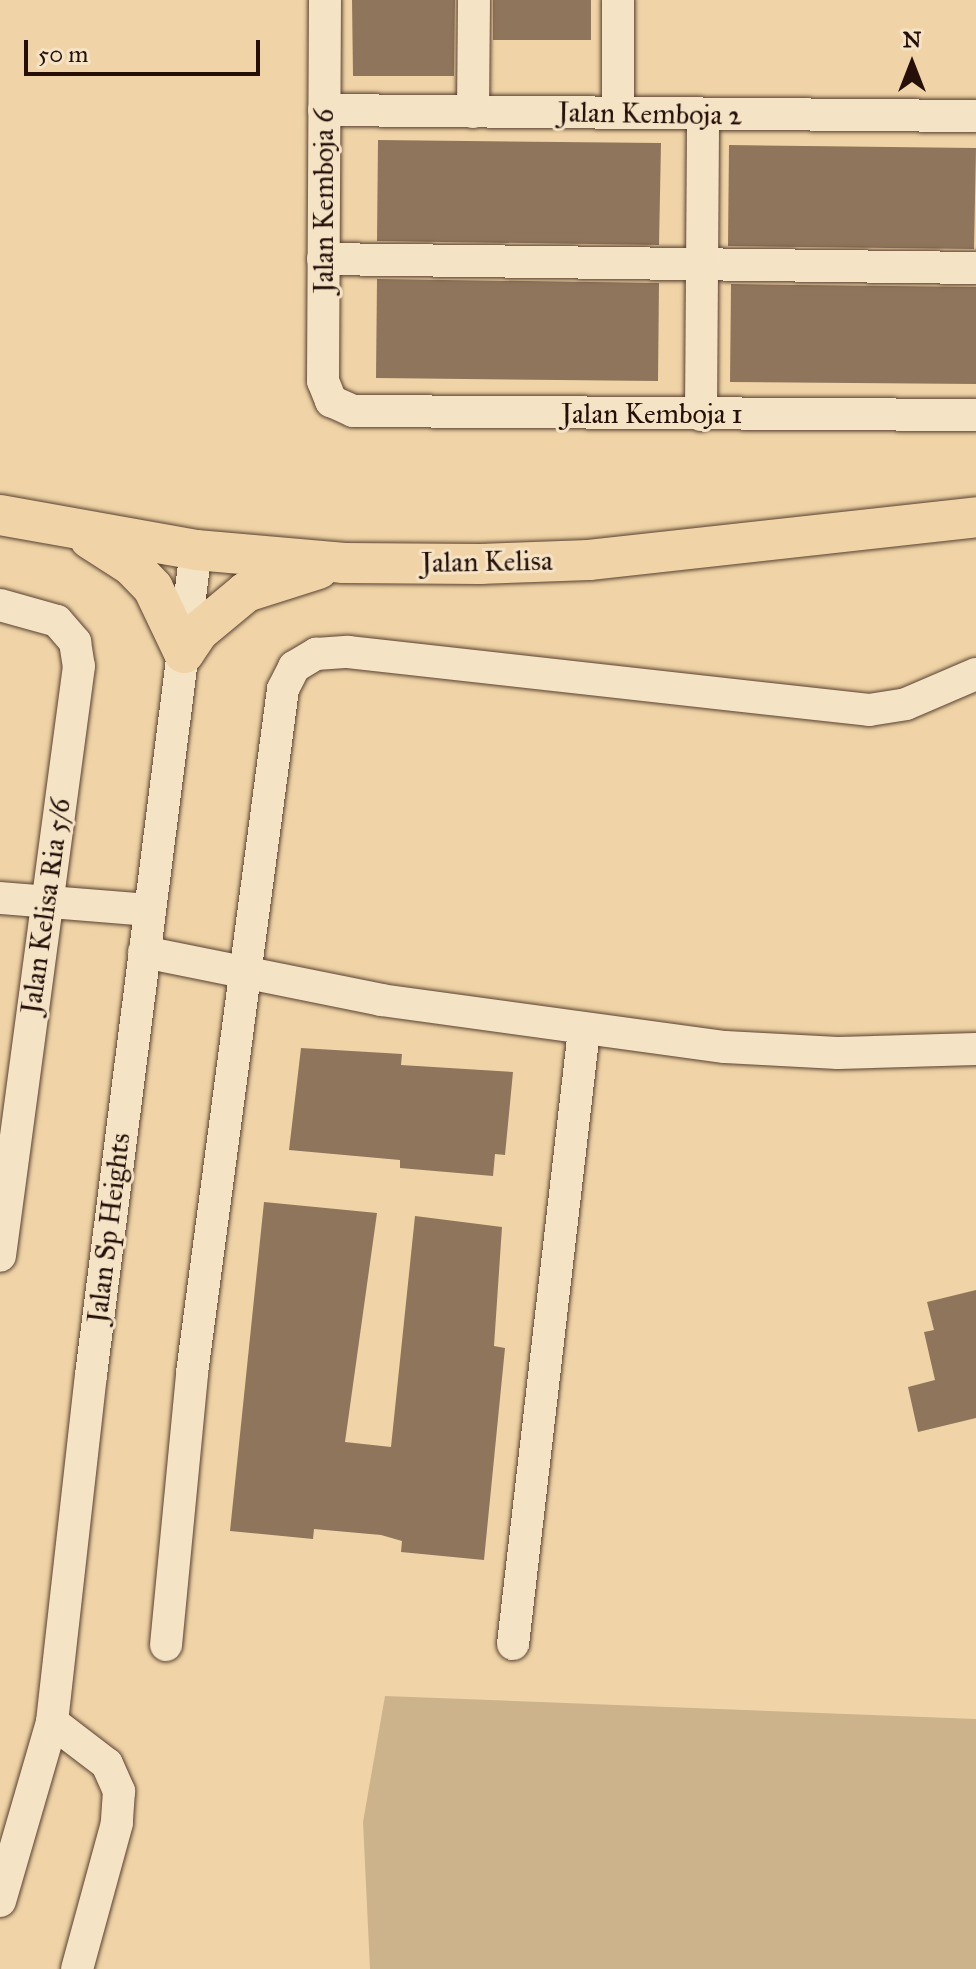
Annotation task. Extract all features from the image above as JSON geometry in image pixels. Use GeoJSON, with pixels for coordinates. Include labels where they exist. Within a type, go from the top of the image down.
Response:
{"type":"FeatureCollection","features":[{"type":"Feature","properties":{"kind":"main road","name":"Jalan Kelisa"},"geometry":{"type":"LineString","coordinates":[[0,515],[79,532],[196,550],[344,563],[589,560],[976,517]]}},
{"type":"Feature","properties":{"kind":"main road"},"geometry":{"type":"LineString","coordinates":[[79,532],[132,566],[153,588],[184,653]]}},
{"type":"Feature","properties":{"kind":"main road"},"geometry":{"type":"LineString","coordinates":[[184,653],[198,632],[246,592],[344,563]]}},
{"type":"Feature","properties":{"kind":"street","name":"Jalan Kemboja 6"},"geometry":{"type":"LineString","coordinates":[[325,0],[323,381],[331,401]]}},
{"type":"Feature","properties":{"kind":"street"},"geometry":{"type":"LineString","coordinates":[[473,112],[474,0]]}},
{"type":"Feature","properties":{"kind":"street"},"geometry":{"type":"LineString","coordinates":[[618,0],[618,113]]}},
{"type":"Feature","properties":{"kind":"street","name":"Jalan Kemboja 2"},"geometry":{"type":"LineString","coordinates":[[324,110],[976,116]]}},
{"type":"Feature","properties":{"kind":"street"},"geometry":{"type":"LineString","coordinates":[[701,415],[703,115]]}},
{"type":"Feature","properties":{"kind":"street"},"geometry":{"type":"LineString","coordinates":[[323,259],[976,268]]}},
{"type":"Feature","properties":{"kind":"street","name":"Jalan Kemboja 1"},"geometry":{"type":"LineString","coordinates":[[331,401],[353,411],[976,415]]}},
{"type":"Feature","properties":{"kind":"street","name":"Jalan Sp Heights"},"geometry":{"type":"LineString","coordinates":[[0,1901],[52,1722],[149,910],[196,550]]}},
{"type":"Feature","properties":{"kind":"street","name":"Jalan Kelisa Ria 5/6"},"geometry":{"type":"LineString","coordinates":[[0,605],[57,621],[75,642],[79,666],[0,1256]]}},
{"type":"Feature","properties":{"kind":"street"},"geometry":{"type":"LineString","coordinates":[[166,1645],[192,1373],[283,689],[294,667],[316,654],[348,652],[869,710],[906,704],[976,674]]}},
{"type":"Feature","properties":{"kind":"street"},"geometry":{"type":"LineString","coordinates":[[0,898],[149,910]]}},
{"type":"Feature","properties":{"kind":"street"},"geometry":{"type":"LineString","coordinates":[[144,952],[381,1000],[584,1030],[824,1052],[976,1049]]}},
{"type":"Feature","properties":{"kind":"street"},"geometry":{"type":"LineString","coordinates":[[513,1644],[584,1030]]}},
{"type":"Feature","properties":{"kind":"street"},"geometry":{"type":"LineString","coordinates":[[52,1722],[107,1764],[119,1791],[117,1823],[77,1969]]}},
{"type":"Feature","properties":{"kind":"shaded area"},"geometry":{"type":"Polygon","coordinates":[[[385,1696],[976,1719],[976,1969],[370,1969],[363,1822],[385,1696]]]}},
{"type":"Feature","properties":{"kind":"building"},"geometry":{"type":"Polygon","coordinates":[[[352,0],[455,0],[454,76],[353,76],[352,0]]]}},
{"type":"Feature","properties":{"kind":"building"},"geometry":{"type":"Polygon","coordinates":[[[493,0],[591,0],[591,40],[493,40],[493,0]]]}},
{"type":"Feature","properties":{"kind":"building"},"geometry":{"type":"Polygon","coordinates":[[[378,140],[661,143],[659,245],[377,241],[378,140]]]}},
{"type":"Feature","properties":{"kind":"building"},"geometry":{"type":"Polygon","coordinates":[[[729,145],[976,148],[974,249],[728,246],[729,145]]]}},
{"type":"Feature","properties":{"kind":"building"},"geometry":{"type":"Polygon","coordinates":[[[377,279],[659,283],[658,381],[376,378],[377,279]]]}},
{"type":"Feature","properties":{"kind":"building"},"geometry":{"type":"Polygon","coordinates":[[[731,284],[976,287],[976,384],[730,382],[731,284]]]}},
{"type":"Feature","properties":{"kind":"building"},"geometry":{"type":"Polygon","coordinates":[[[301,1048],[402,1054],[401,1065],[513,1072],[505,1155],[495,1154],[493,1176],[400,1168],[400,1160],[289,1150],[301,1048]]]}},
{"type":"Feature","properties":{"kind":"building"},"geometry":{"type":"Polygon","coordinates":[[[264,1202],[377,1213],[345,1442],[391,1447],[415,1216],[502,1227],[494,1346],[505,1348],[484,1560],[401,1552],[402,1541],[381,1535],[314,1529],[313,1539],[230,1531],[264,1202]]]}},
{"type":"Feature","properties":{"kind":"building"},"geometry":{"type":"Polygon","coordinates":[[[976,1290],[976,1418],[918,1432],[908,1387],[935,1380],[924,1332],[934,1330],[927,1302],[976,1290]]]}}]}
